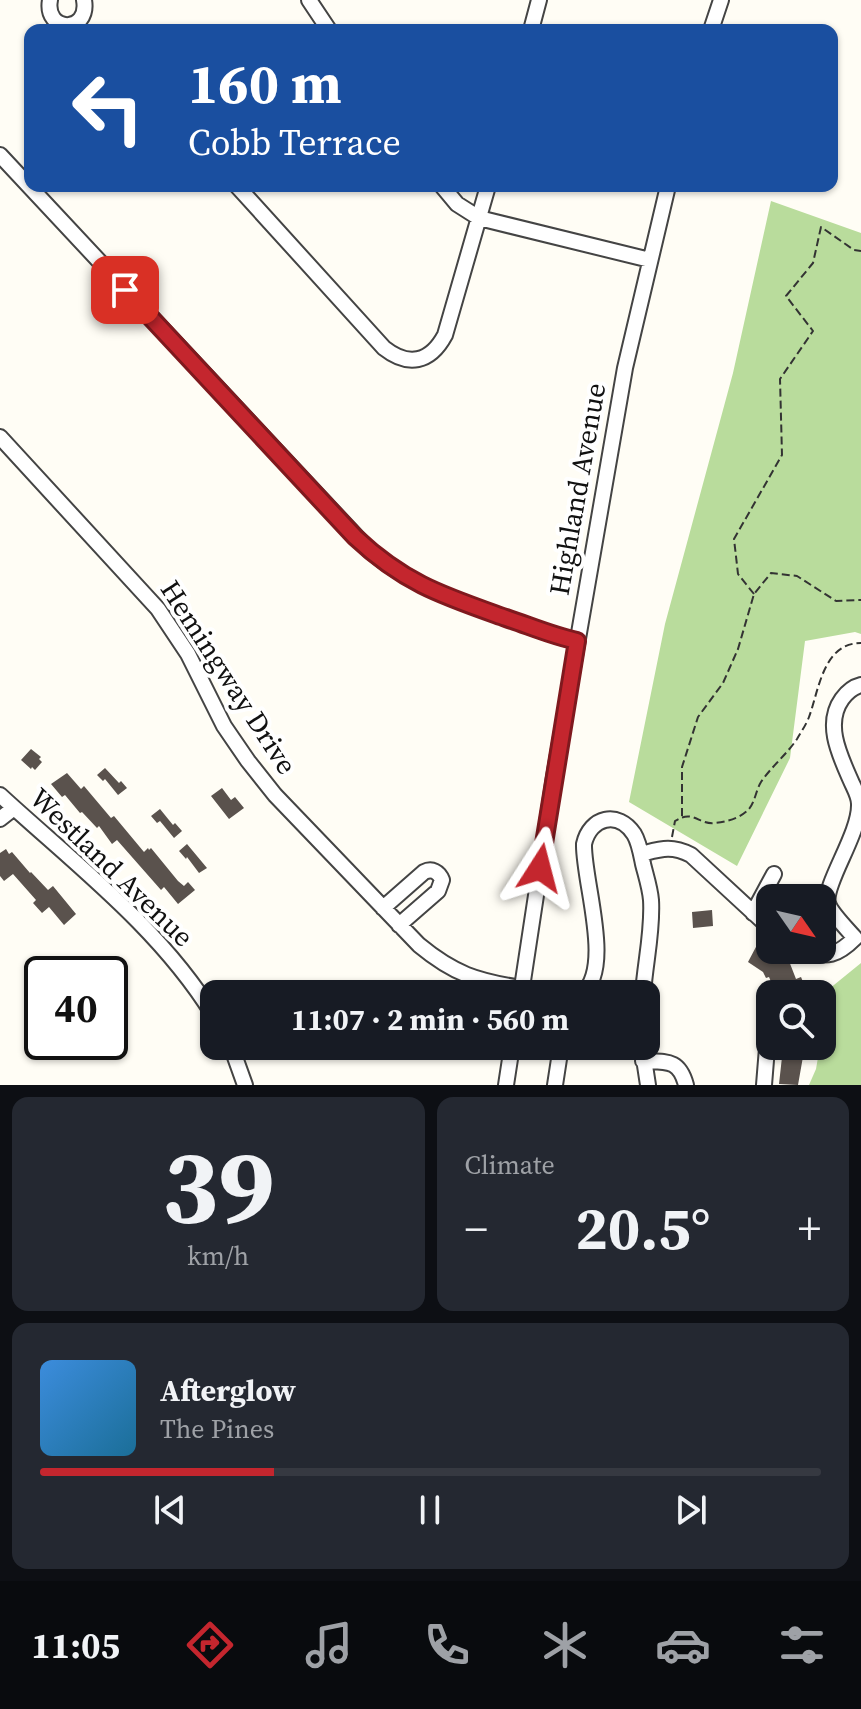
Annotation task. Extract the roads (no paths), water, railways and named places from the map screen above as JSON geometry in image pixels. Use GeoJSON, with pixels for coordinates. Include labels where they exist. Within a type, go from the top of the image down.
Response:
{"type":"FeatureCollection","features":[{"type":"Feature","properties":{"kind":"street"},"geometry":{"type":"LineString","coordinates":[[50,0],[49,12],[56,22],[64,24]]}},
{"type":"Feature","properties":{"kind":"street"},"geometry":{"type":"LineString","coordinates":[[84,0],[84,24]]}},
{"type":"Feature","properties":{"kind":"street"},"geometry":{"type":"LineString","coordinates":[[309,0],[325,24]]}},
{"type":"Feature","properties":{"kind":"street"},"geometry":{"type":"LineString","coordinates":[[533,24],[539,0]]}},
{"type":"Feature","properties":{"kind":"street"},"geometry":{"type":"LineString","coordinates":[[713,24],[721,0]]}},
{"type":"Feature","properties":{"kind":"street"},"geometry":{"type":"LineString","coordinates":[[0,155],[24,181]]}},
{"type":"Feature","properties":{"kind":"street"},"geometry":{"type":"LineString","coordinates":[[35,192],[369,550],[395,571],[439,594],[577,641]]}},
{"type":"Feature","properties":{"kind":"street"},"geometry":{"type":"LineString","coordinates":[[242,192],[384,348],[405,360],[426,357],[442,341],[486,192]]}},
{"type":"Feature","properties":{"kind":"street"},"geometry":{"type":"LineString","coordinates":[[447,192],[457,204],[479,218],[650,260]]}},
{"type":"Feature","properties":{"kind":"street","name":"Highland Avenue"},"geometry":{"type":"LineString","coordinates":[[523,980],[625,368],[667,192]]}},
{"type":"Feature","properties":{"kind":"street","name":"Hemingway Drive"},"geometry":{"type":"LineString","coordinates":[[0,437],[158,609],[188,654],[224,726],[284,805],[427,952],[458,972],[480,980]]}},
{"type":"Feature","properties":{"kind":"street"},"geometry":{"type":"LineString","coordinates":[[832,884],[852,839],[860,800],[837,747],[833,726],[836,707],[845,694],[861,685]]}},
{"type":"Feature","properties":{"kind":"street","name":"Westland Avenue"},"geometry":{"type":"LineString","coordinates":[[0,795],[141,925],[200,997]]}},
{"type":"Feature","properties":{"kind":"street"},"geometry":{"type":"LineString","coordinates":[[0,819],[14,808]]}},
{"type":"Feature","properties":{"kind":"street"},"geometry":{"type":"LineString","coordinates":[[592,980],[597,947],[584,850],[590,828],[599,821],[611,819],[623,823],[633,833],[641,854],[651,902],[644,980]]}},
{"type":"Feature","properties":{"kind":"street"},"geometry":{"type":"LineString","coordinates":[[641,854],[670,847],[691,855],[756,916]]}},
{"type":"Feature","properties":{"kind":"street"},"geometry":{"type":"LineString","coordinates":[[383,908],[424,872],[431,870],[438,873],[442,880],[438,891],[399,925]]}},
{"type":"Feature","properties":{"kind":"street"},"geometry":{"type":"LineString","coordinates":[[753,913],[774,874]]}},
{"type":"Feature","properties":{"kind":"street"},"geometry":{"type":"LineString","coordinates":[[836,916],[855,938],[836,953]]}},
{"type":"Feature","properties":{"kind":"street"},"geometry":{"type":"LineString","coordinates":[[236,1060],[245,1085]]}},
{"type":"Feature","properties":{"kind":"street"},"geometry":{"type":"LineString","coordinates":[[506,1085],[510,1060]]}},
{"type":"Feature","properties":{"kind":"street"},"geometry":{"type":"LineString","coordinates":[[555,1085],[559,1060]]}},
{"type":"Feature","properties":{"kind":"street"},"geometry":{"type":"LineString","coordinates":[[643,1060],[648,1085]]}},
{"type":"Feature","properties":{"kind":"street"},"geometry":{"type":"LineString","coordinates":[[660,1060],[678,1066],[686,1085]]}},
{"type":"Feature","properties":{"kind":"street"},"geometry":{"type":"LineString","coordinates":[[764,1085],[766,1060]]}}]}
